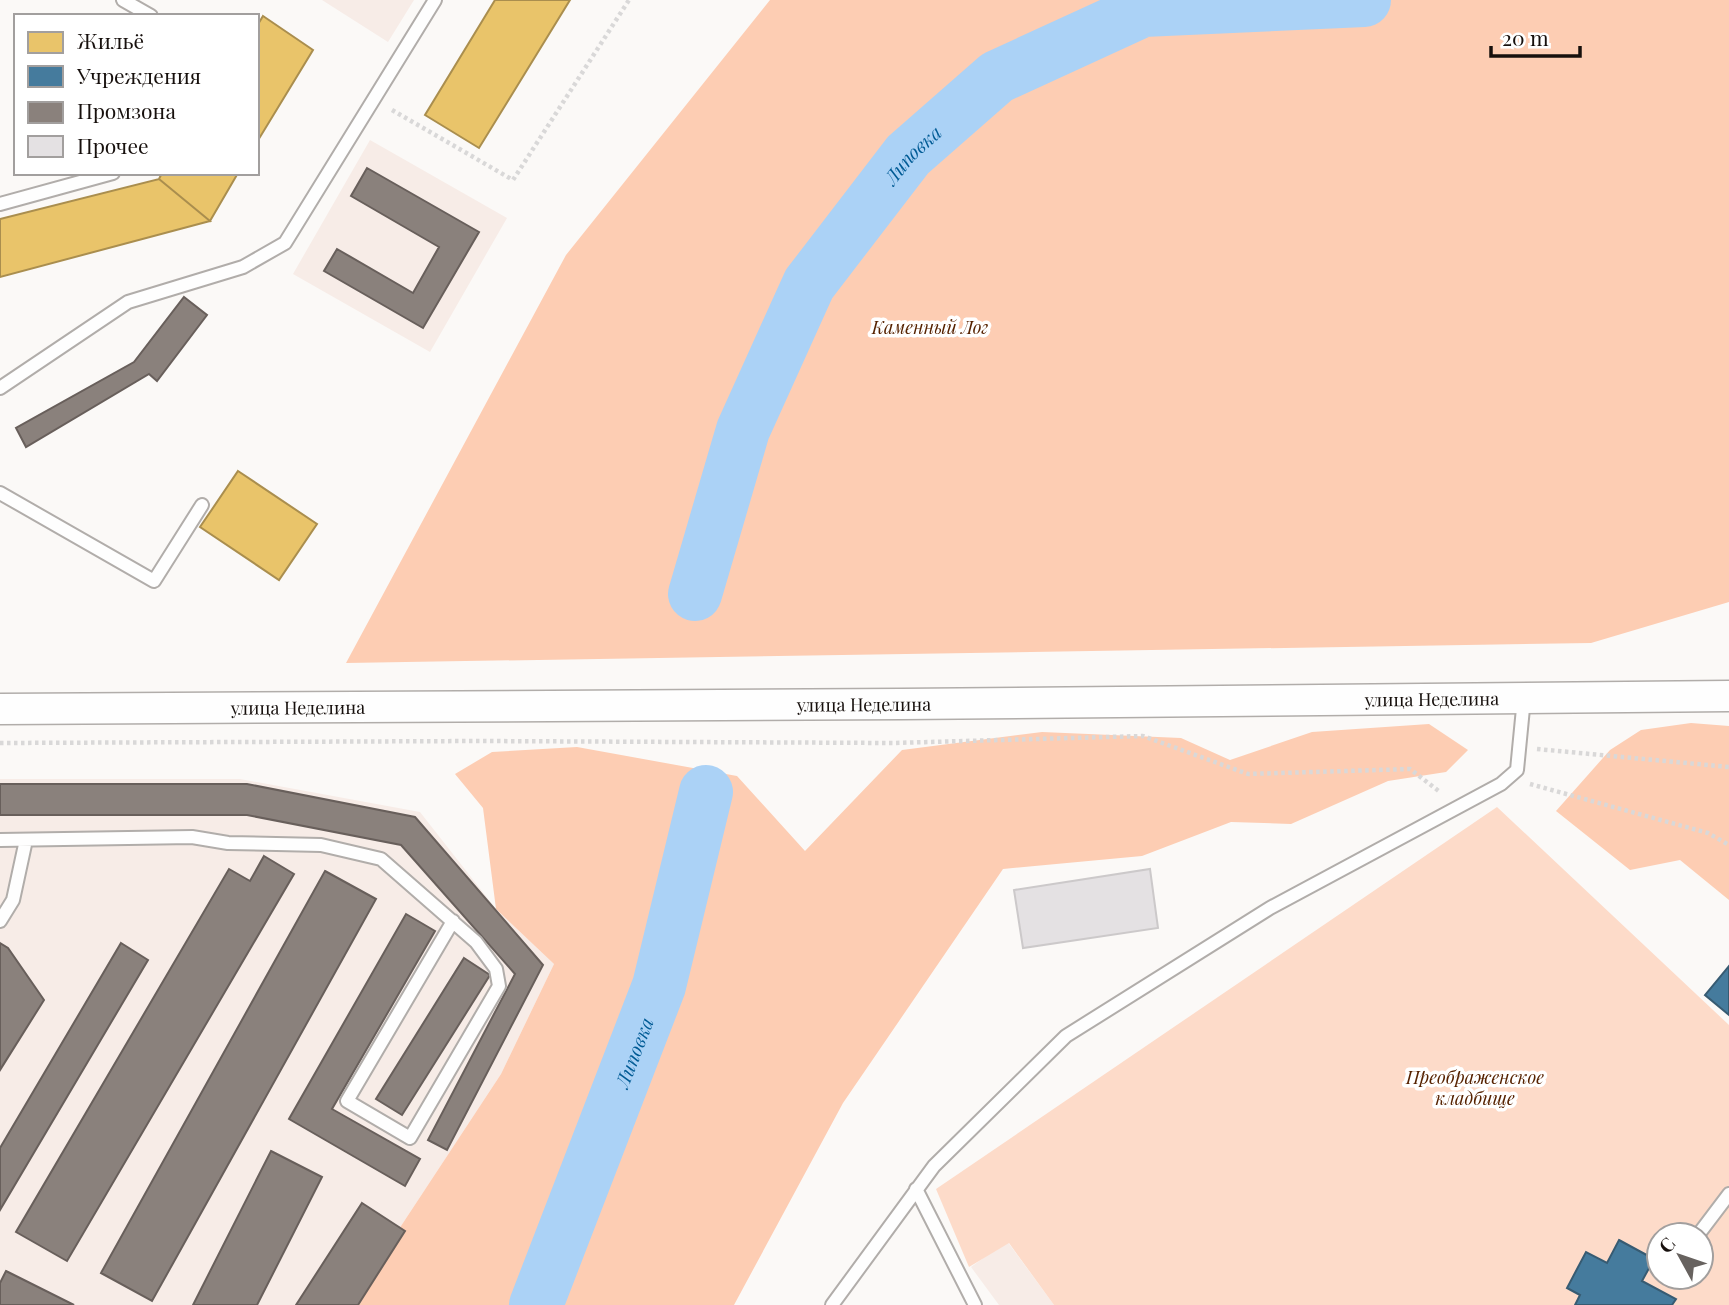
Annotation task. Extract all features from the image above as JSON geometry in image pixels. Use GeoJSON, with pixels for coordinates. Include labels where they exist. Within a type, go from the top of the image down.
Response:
{"type":"FeatureCollection","features":[{"type":"Feature","properties":{"kind":"street","name":"улица Неделина"},"geometry":{"type":"LineString","coordinates":[[0,709],[1729,696]]}},
{"type":"Feature","properties":{"kind":"lane"},"geometry":{"type":"LineString","coordinates":[[123,0],[148,14]]}},
{"type":"Feature","properties":{"kind":"lane"},"geometry":{"type":"LineString","coordinates":[[0,388],[128,302],[243,267],[285,243],[433,1]]}},
{"type":"Feature","properties":{"kind":"lane"},"geometry":{"type":"LineString","coordinates":[[0,204],[106,175]]}},
{"type":"Feature","properties":{"kind":"lane"},"geometry":{"type":"LineString","coordinates":[[0,493],[154,581],[202,505]]}},
{"type":"Feature","properties":{"kind":"lane"},"geometry":{"type":"LineString","coordinates":[[832,1305],[934,1166],[1066,1036],[1270,908],[1501,785],[1517,770],[1524,696]]}},
{"type":"Feature","properties":{"kind":"lane"},"geometry":{"type":"LineString","coordinates":[[0,840],[192,837],[228,843],[321,845],[381,859],[453,921],[476,942],[496,969],[499,986],[410,1138],[347,1101],[453,921]]}},
{"type":"Feature","properties":{"kind":"lane"},"geometry":{"type":"LineString","coordinates":[[0,921],[13,900],[26,840]]}},
{"type":"Feature","properties":{"kind":"lane"},"geometry":{"type":"LineString","coordinates":[[916,1189],[975,1305]]}},
{"type":"Feature","properties":{"kind":"lane"},"geometry":{"type":"LineString","coordinates":[[1709,1221],[1729,1194]]}},
{"type":"Feature","properties":{"kind":"path"},"geometry":{"type":"LineString","coordinates":[[373,99],[513,180],[629,0]]}},
{"type":"Feature","properties":{"kind":"path"},"geometry":{"type":"LineString","coordinates":[[0,743],[893,743],[1143,736],[1248,774],[1410,769],[1459,806]]}},
{"type":"Feature","properties":{"kind":"path"},"geometry":{"type":"LineString","coordinates":[[1519,748],[1729,768]]}},
{"type":"Feature","properties":{"kind":"path"},"geometry":{"type":"LineString","coordinates":[[1508,778],[1708,833],[1729,845]]}},
{"type":"Feature","properties":{"kind":"shaded area"},"geometry":{"type":"Polygon","coordinates":[[[322,0],[414,0],[388,42],[322,0]]]}},
{"type":"Feature","properties":{"kind":"shaded area"},"geometry":{"type":"Polygon","coordinates":[[[370,140],[507,218],[430,352],[293,274],[370,140]]]}},
{"type":"Feature","properties":{"kind":"shaded area"},"geometry":{"type":"Polygon","coordinates":[[[0,779],[240,779],[420,812],[496,909],[554,964],[501,1074],[349,1305],[0,1305],[0,779]]]}},
{"type":"Feature","properties":{"kind":"shaded area"},"geometry":{"type":"Polygon","coordinates":[[[1007,1241],[1054,1305],[999,1305],[971,1267],[1007,1241]]]}},
{"type":"Feature","properties":{"kind":"green space","name":"Каменный Лог"},"geometry":{"type":"Polygon","coordinates":[[[770,0],[1729,0],[1729,602],[1591,643],[346,663],[566,255],[770,0]]]}},
{"type":"Feature","properties":{"kind":"green space"},"geometry":{"type":"Polygon","coordinates":[[[1691,723],[1729,726],[1729,900],[1680,860],[1630,870],[1556,811],[1610,750],[1641,730],[1691,723]]]}},
{"type":"Feature","properties":{"kind":"green space"},"geometry":{"type":"Polygon","coordinates":[[[1429,724],[1468,750],[1446,772],[1388,781],[1291,824],[1231,822],[1142,856],[1003,869],[843,1103],[734,1305],[349,1305],[501,1074],[554,964],[496,909],[483,808],[455,774],[492,752],[577,747],[737,776],[805,851],[902,750],[1042,732],[1181,738],[1230,760],[1312,732],[1429,724]]]}},
{"type":"Feature","properties":{"kind":"green space","name":"Преображенское кладбище"},"geometry":{"type":"Polygon","coordinates":[[[1497,807],[1729,1025],[1729,1305],[1054,1305],[1009,1243],[969,1267],[936,1189],[1497,807]]]}},
{"type":"Feature","properties":{"kind":"building: Жильё"},"geometry":{"type":"Polygon","coordinates":[[[495,0],[570,0],[479,148],[425,115],[495,0]]]}},
{"type":"Feature","properties":{"kind":"building: Жильё"},"geometry":{"type":"Polygon","coordinates":[[[263,16],[313,50],[259,139],[259,23],[263,16]]]}},
{"type":"Feature","properties":{"kind":"building: Жильё"},"geometry":{"type":"Polygon","coordinates":[[[161,175],[237,175],[210,221],[159,179],[161,175]]]}},
{"type":"Feature","properties":{"kind":"building: Жильё"},"geometry":{"type":"Polygon","coordinates":[[[159,179],[210,221],[0,277],[0,219],[159,179]]]}},
{"type":"Feature","properties":{"kind":"building: Жильё"},"geometry":{"type":"Polygon","coordinates":[[[238,471],[317,524],[279,580],[200,527],[238,471]]]}},
{"type":"Feature","properties":{"kind":"building: Учреждения"},"geometry":{"type":"Polygon","coordinates":[[[1729,966],[1729,1015],[1705,995],[1729,966]]]}},
{"type":"Feature","properties":{"kind":"building: Учреждения"},"geometry":{"type":"Polygon","coordinates":[[[1619,1240],[1645,1254],[1645,1276],[1642,1281],[1645,1283],[1645,1291],[1661,1291],[1676,1299],[1672,1305],[1575,1305],[1580,1295],[1567,1288],[1586,1252],[1607,1263],[1619,1240]]]}},
{"type":"Feature","properties":{"kind":"building: Промзона"},"geometry":{"type":"Polygon","coordinates":[[[367,168],[479,232],[423,328],[324,271],[337,249],[413,293],[439,247],[351,196],[367,168]]]}},
{"type":"Feature","properties":{"kind":"building: Промзона"},"geometry":{"type":"Polygon","coordinates":[[[184,297],[207,315],[157,381],[149,374],[26,447],[16,428],[134,362],[184,297]]]}},
{"type":"Feature","properties":{"kind":"building: Промзона"},"geometry":{"type":"Polygon","coordinates":[[[0,784],[247,784],[415,817],[543,965],[447,1150],[428,1140],[515,974],[401,845],[247,815],[0,815],[0,784]]]}},
{"type":"Feature","properties":{"kind":"building: Промзона"},"geometry":{"type":"Polygon","coordinates":[[[264,856],[294,874],[67,1261],[16,1232],[229,869],[250,881],[264,856]]]}},
{"type":"Feature","properties":{"kind":"building: Промзона"},"geometry":{"type":"Polygon","coordinates":[[[325,871],[376,899],[152,1301],[101,1273],[325,871]]]}},
{"type":"Feature","properties":{"kind":"building: Промзона"},"geometry":{"type":"Polygon","coordinates":[[[406,914],[435,931],[332,1109],[420,1159],[405,1186],[289,1119],[406,914]]]}},
{"type":"Feature","properties":{"kind":"building: Промзона"},"geometry":{"type":"Polygon","coordinates":[[[0,943],[8,948],[44,1000],[0,1070],[0,943]]]}},
{"type":"Feature","properties":{"kind":"building: Промзона"},"geometry":{"type":"Polygon","coordinates":[[[121,943],[148,960],[0,1210],[0,1148],[121,943]]]}},
{"type":"Feature","properties":{"kind":"building: Промзона"},"geometry":{"type":"Polygon","coordinates":[[[464,958],[490,975],[402,1115],[376,1099],[464,958]]]}},
{"type":"Feature","properties":{"kind":"building: Промзона"},"geometry":{"type":"Polygon","coordinates":[[[271,1151],[322,1177],[257,1305],[193,1305],[271,1151]]]}},
{"type":"Feature","properties":{"kind":"building: Промзона"},"geometry":{"type":"Polygon","coordinates":[[[362,1203],[405,1231],[358,1305],[296,1305],[362,1203]]]}},
{"type":"Feature","properties":{"kind":"building: Промзона"},"geometry":{"type":"Polygon","coordinates":[[[6,1271],[74,1305],[0,1305],[0,1283],[6,1271]]]}},
{"type":"Feature","properties":{"kind":"building: Прочее"},"geometry":{"type":"Polygon","coordinates":[[[1150,869],[1158,928],[1023,948],[1014,890],[1150,869]]]}},
{"type":"Feature","properties":{"kind":"waterway","name":"Липовка"},"geometry":{"type":"LineString","coordinates":[[695,594],[743,430],[809,284],[908,155],[997,77],[1143,10],[1364,0]]}},
{"type":"Feature","properties":{"kind":"waterway","name":"Липовка"},"geometry":{"type":"LineString","coordinates":[[536,1305],[659,986],[706,792]]}}]}
